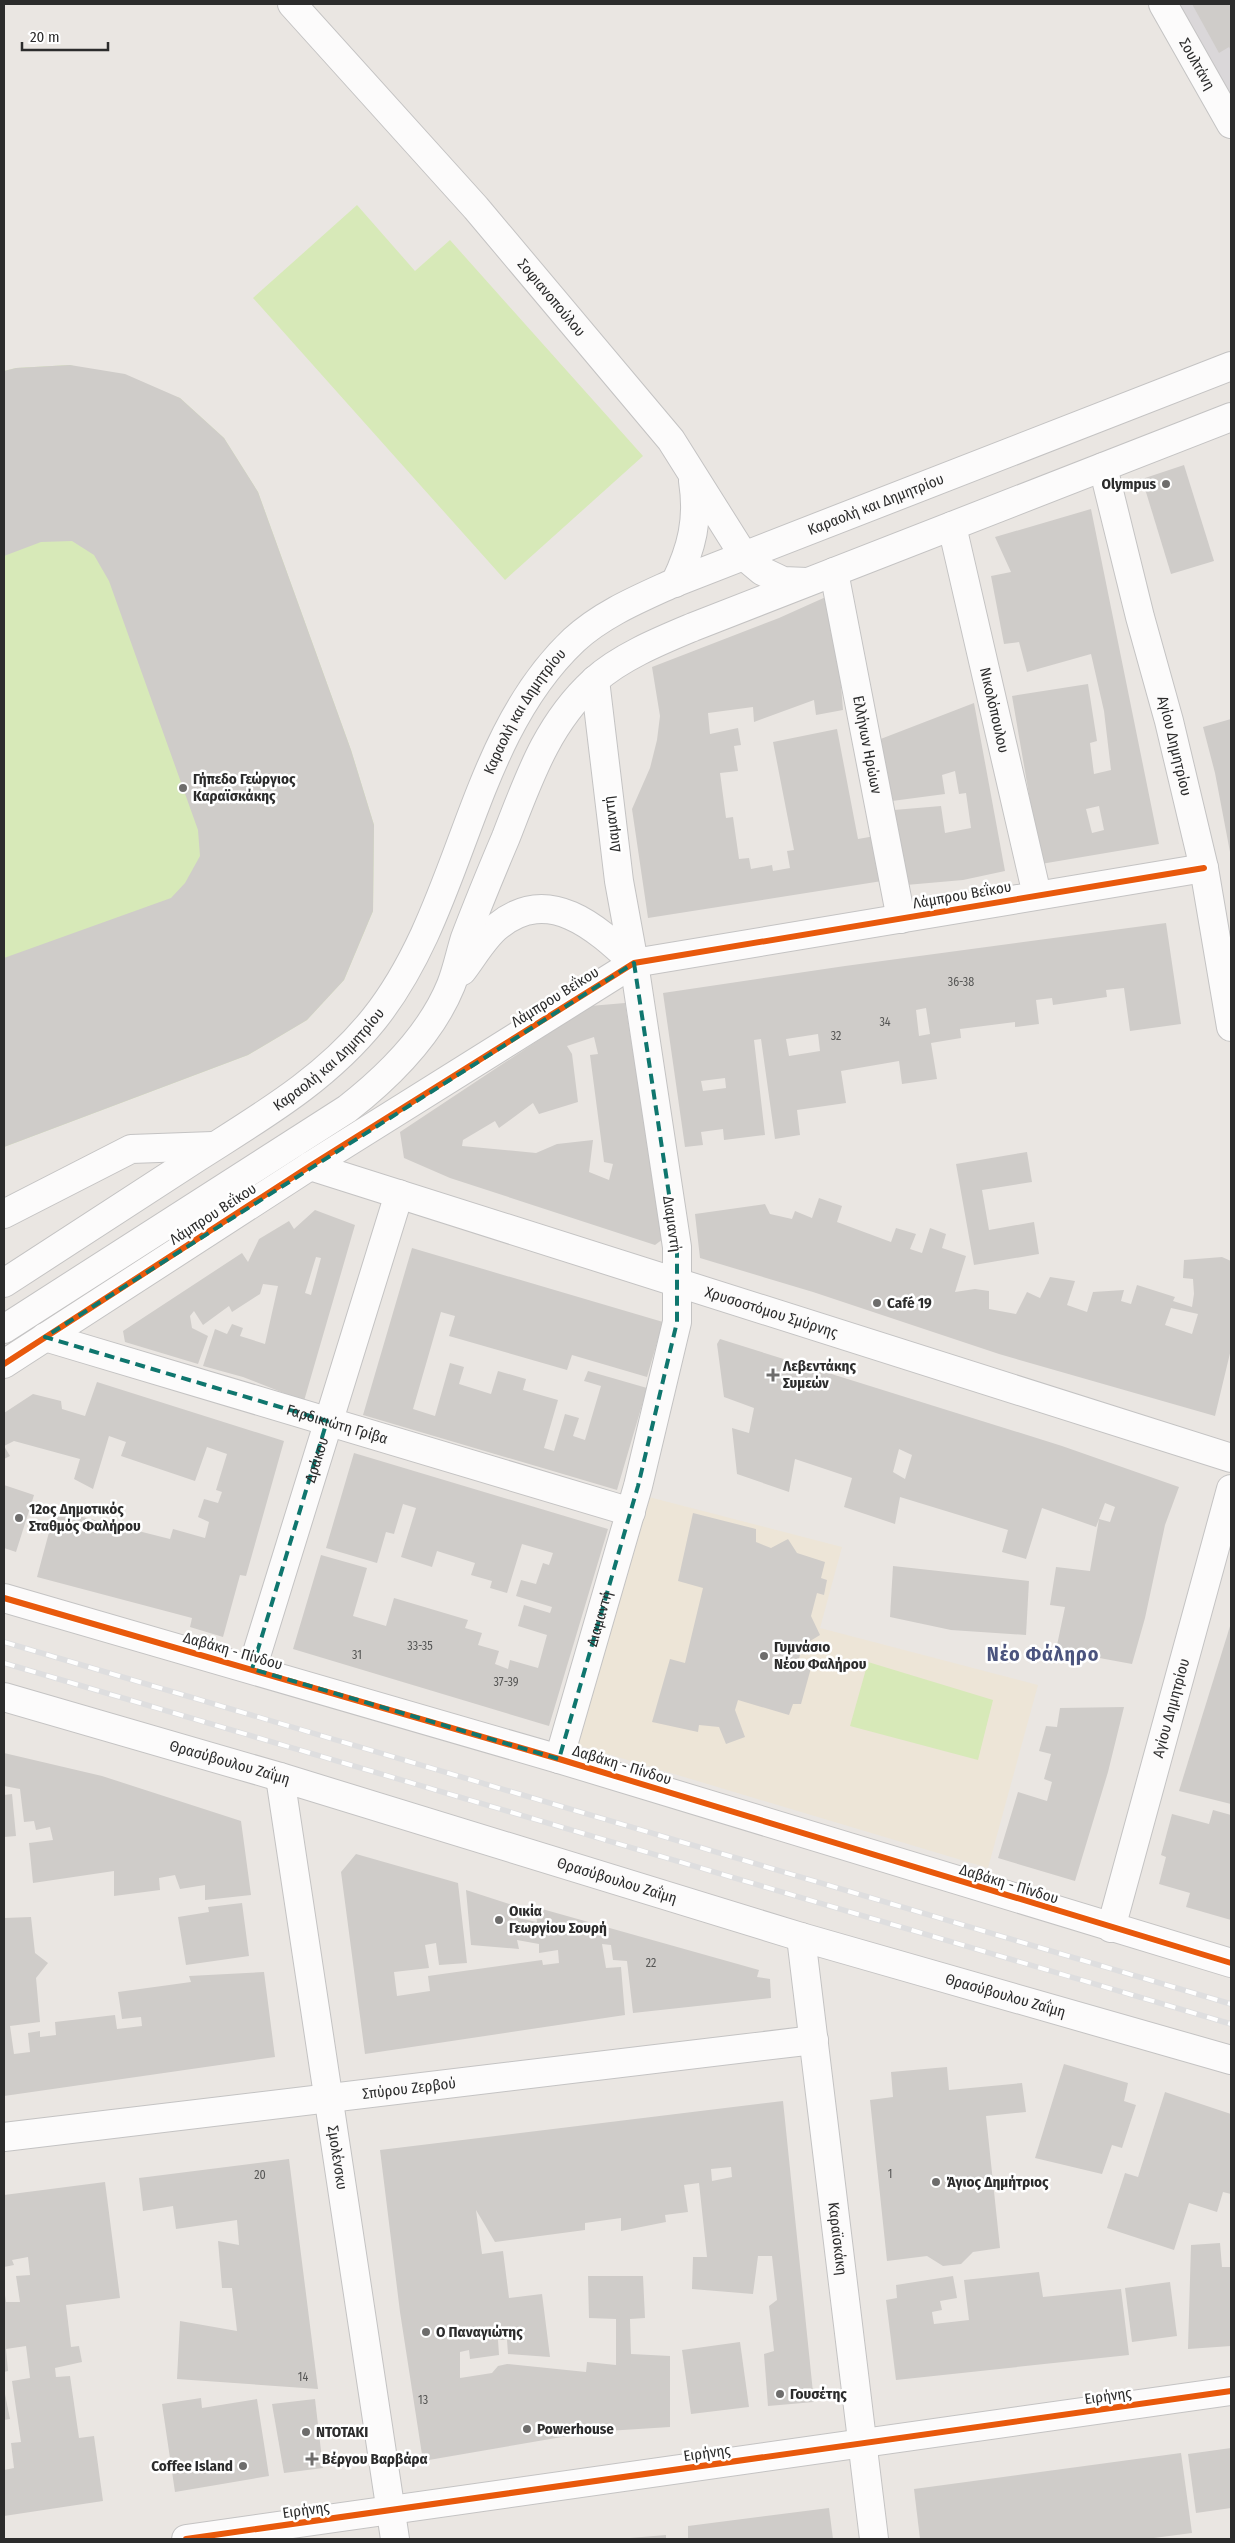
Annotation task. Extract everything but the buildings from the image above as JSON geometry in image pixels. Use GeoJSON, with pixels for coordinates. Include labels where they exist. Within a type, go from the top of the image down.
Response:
{"type":"FeatureCollection","features":[{"type":"Feature","properties":{"kind":"street","name":"Σοφιανοπούλου"},"geometry":{"type":"LineString","coordinates":[[292,4],[476,208],[670,440],[744,556],[762,571],[783,581],[808,582]]}},
{"type":"Feature","properties":{"kind":"street","name":"Σουλτάνη"},"geometry":{"type":"LineString","coordinates":[[1163,4],[1231,124]]}},
{"type":"Feature","properties":{"kind":"street","name":"Καραολή και Δημητρίου"},"geometry":{"type":"LineString","coordinates":[[4,1283],[284,1103],[330,1065],[373,1020],[390,996],[430,922],[506,732],[548,666],[575,639],[596,622],[635,600],[675,583],[1231,366]]}},
{"type":"Feature","properties":{"kind":"street","name":"Καραολή και Δημητρίου"},"geometry":{"type":"LineString","coordinates":[[4,1330],[363,1096],[412,1046],[433,1018],[450,986],[465,939],[541,750],[560,717],[595,680],[654,643],[1231,417]]}},
{"type":"Feature","properties":{"kind":"street","name":"Αγίου Δημητρίου"},"geometry":{"type":"LineString","coordinates":[[1103,467],[1140,617],[1170,721],[1224,948],[1231,1027]]}},
{"type":"Feature","properties":{"kind":"street"},"geometry":{"type":"LineString","coordinates":[[675,583],[688,557],[694,536],[696,503],[692,474]]}},
{"type":"Feature","properties":{"kind":"street","name":"Νικολόπουλου"},"geometry":{"type":"LineString","coordinates":[[952,526],[1037,895]]}},
{"type":"Feature","properties":{"kind":"street","name":"Ελλήνων Ηρώων"},"geometry":{"type":"LineString","coordinates":[[834,572],[901,918]]}},
{"type":"Feature","properties":{"kind":"street","name":"Διαμαντή"},"geometry":{"type":"LineString","coordinates":[[559,1759],[631,1512],[677,1322],[679,1283],[676,1247],[634,963],[619,881],[595,680]]}},
{"type":"Feature","properties":{"kind":"street","name":"Λάμπρου Βεΐκου"},"geometry":{"type":"LineString","coordinates":[[4,1364],[310,1166],[634,963],[1204,868]]}},
{"type":"Feature","properties":{"kind":"street"},"geometry":{"type":"LineString","coordinates":[[450,986],[496,927],[526,911],[561,911],[580,919],[603,934],[634,963]]}},
{"type":"Feature","properties":{"kind":"street"},"geometry":{"type":"LineString","coordinates":[[4,1214],[132,1149],[215,1146]]}},
{"type":"Feature","properties":{"kind":"street","name":"Χρυσοστόμου Σμύρνης"},"geometry":{"type":"LineString","coordinates":[[310,1166],[1231,1458]]}},
{"type":"Feature","properties":{"kind":"street","name":"Δράκου"},"geometry":{"type":"LineString","coordinates":[[252,1669],[327,1421],[399,1194]]}},
{"type":"Feature","properties":{"kind":"street","name":"Γαρδικιώτη Γρίβα"},"geometry":{"type":"LineString","coordinates":[[45,1337],[631,1512]]}},
{"type":"Feature","properties":{"kind":"street","name":"Αγίου Δημητρίου"},"geometry":{"type":"LineString","coordinates":[[1112,1928],[1231,1489]]}},
{"type":"Feature","properties":{"kind":"street","name":"Δαβάκη - Πίνδου"},"geometry":{"type":"LineString","coordinates":[[4,1598],[559,1759],[1231,1963]]}},
{"type":"Feature","properties":{"kind":"street","name":"Θρασύβουλου Ζαΐμη"},"geometry":{"type":"LineString","coordinates":[[4,1697],[280,1777],[801,1937],[1231,2060]]}},
{"type":"Feature","properties":{"kind":"street","name":"Σμολένσκυ"},"geometry":{"type":"LineString","coordinates":[[280,1777],[395,2539]]}},
{"type":"Feature","properties":{"kind":"street","name":"Καραϊσκάκη"},"geometry":{"type":"LineString","coordinates":[[801,1937],[874,2539]]}},
{"type":"Feature","properties":{"kind":"street","name":"Σπύρου Ζερβού"},"geometry":{"type":"LineString","coordinates":[[4,2136],[814,2040]]}},
{"type":"Feature","properties":{"kind":"street","name":"Ειρήνης"},"geometry":{"type":"LineString","coordinates":[[186,2539],[1231,2390]]}},
{"type":"Feature","properties":{"kind":"highlighted area"},"geometry":{"type":"Polygon","coordinates":[[[634,963],[677,1247],[677,1322],[638,1486],[559,1759],[252,1669],[327,1421],[45,1337],[634,963]]]}},
{"type":"Feature","properties":{"kind":"shaded area"},"geometry":{"type":"Polygon","coordinates":[[[1174,4],[1231,4],[1231,104],[1174,4]]]}},
{"type":"Feature","properties":{"kind":"shaded area","name":"Γυμνάσιο Νέου Φαλήρου"},"geometry":{"type":"Polygon","coordinates":[[[645,1496],[842,1547],[820,1628],[1038,1685],[988,1868],[574,1744],[645,1496]]]}},
{"type":"Feature","properties":{"kind":"green space"},"geometry":{"type":"Polygon","coordinates":[[[357,205],[415,271],[450,240],[643,456],[505,580],[253,298],[357,205]]]}},
{"type":"Feature","properties":{"kind":"green space","name":"Γήπεδο Γεώργιος Καραϊσκάκης"},"geometry":{"type":"Polygon","coordinates":[[[70,365],[180,398],[224,438],[258,492],[351,750],[374,825],[373,911],[344,980],[307,1020],[248,1055],[4,1147],[4,371],[16,368],[70,365]]]}},
{"type":"Feature","properties":{"kind":"green space"},"geometry":{"type":"Polygon","coordinates":[[[868,1662],[993,1700],[978,1760],[850,1726],[868,1662]]]}},
{"type":"Feature","properties":{"kind":"railway"},"geometry":{"type":"LineString","coordinates":[[4,1642],[1231,2004]]}},
{"type":"Feature","properties":{"kind":"railway"},"geometry":{"type":"LineString","coordinates":[[4,1663],[1231,2024]]}},
{"type":"Feature","properties":{"kind":"cycle path"},"geometry":{"type":"LineString","coordinates":[[4,1364],[310,1166],[634,963],[1204,868]]}},
{"type":"Feature","properties":{"kind":"cycle path"},"geometry":{"type":"LineString","coordinates":[[4,1598],[559,1759],[1231,1963]]}},
{"type":"Feature","properties":{"kind":"cycle path"},"geometry":{"type":"LineString","coordinates":[[186,2539],[1231,2391]]}},
{"type":"Feature","properties":{"kind":"place","name":"Olympus"},"geometry":{"type":"Point","coordinates":[1166,484]}},
{"type":"Feature","properties":{"kind":"place","name":"Γήπεδο Γεώργιος Καραϊσκάκης"},"geometry":{"type":"Point","coordinates":[183,788]}},
{"type":"Feature","properties":{"kind":"place","name":"Café 19"},"geometry":{"type":"Point","coordinates":[877,1303]}},
{"type":"Feature","properties":{"kind":"place","name":"Λεβεντάκης Συμεών"},"geometry":{"type":"Point","coordinates":[773,1375]}},
{"type":"Feature","properties":{"kind":"place","name":"12ος Δημοτικός Σταθμός Φαλήρου"},"geometry":{"type":"Point","coordinates":[19,1518]}},
{"type":"Feature","properties":{"kind":"place","name":"Γυμνάσιο Νέου Φαλήρου"},"geometry":{"type":"Point","coordinates":[764,1656]}},
{"type":"Feature","properties":{"kind":"place","name":"Οικία Γεωργίου Σουρή"},"geometry":{"type":"Point","coordinates":[499,1920]}},
{"type":"Feature","properties":{"kind":"place","name":"Άγιος Δημήτριος"},"geometry":{"type":"Point","coordinates":[936,2182]}},
{"type":"Feature","properties":{"kind":"place","name":"Ο Παναγιώτης"},"geometry":{"type":"Point","coordinates":[426,2332]}},
{"type":"Feature","properties":{"kind":"place","name":"Γουσέτης"},"geometry":{"type":"Point","coordinates":[780,2394]}},
{"type":"Feature","properties":{"kind":"place","name":"Powerhouse"},"geometry":{"type":"Point","coordinates":[527,2429]}},
{"type":"Feature","properties":{"kind":"place","name":"NTOTAKI"},"geometry":{"type":"Point","coordinates":[306,2432]}},
{"type":"Feature","properties":{"kind":"place","name":"Βέργου Βαρβάρα"},"geometry":{"type":"Point","coordinates":[312,2459]}},
{"type":"Feature","properties":{"kind":"place","name":"Coffee Island"},"geometry":{"type":"Point","coordinates":[243,2466]}},
{"type":"Feature","properties":{"kind":"district","name":"Νέο Φάληρο"},"geometry":{"type":"Point","coordinates":[1043,1654]}}]}
